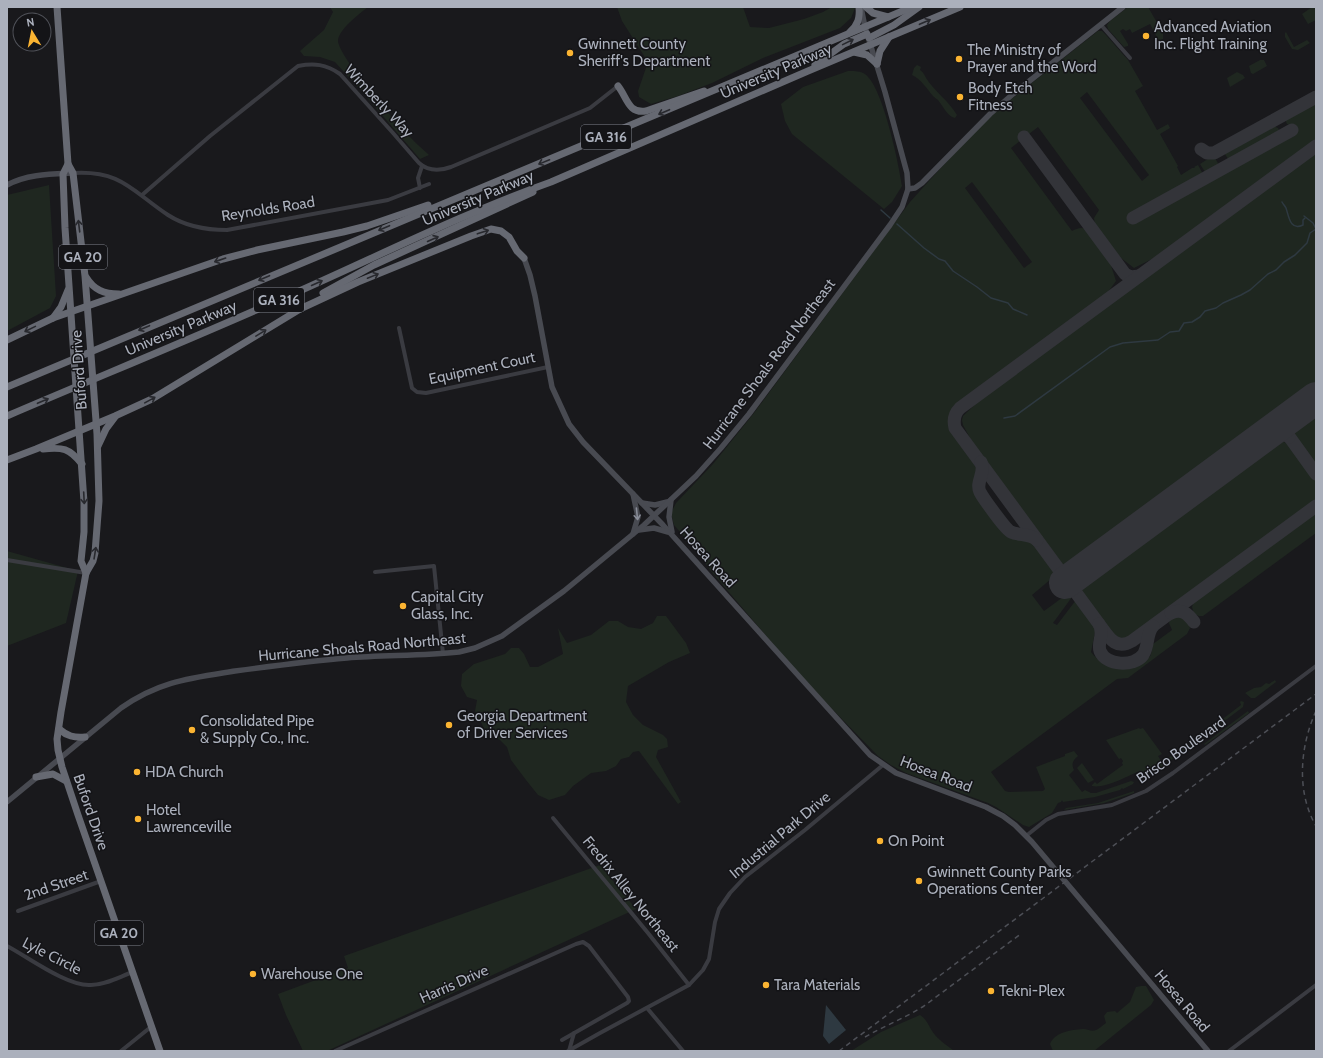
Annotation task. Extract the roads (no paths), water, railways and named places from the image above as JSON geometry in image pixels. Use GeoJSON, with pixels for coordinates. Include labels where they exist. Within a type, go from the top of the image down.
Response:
{"type":"FeatureCollection","features":[{"type":"Feature","properties":{"kind":"highway","name":"Buford Drive"},"geometry":{"type":"LineString","coordinates":[[57,7],[68,164],[73,173],[88,306],[96,424],[98,526],[94,561],[86,573],[57,739],[66,781],[160,1051]]}},
{"type":"Feature","properties":{"kind":"highway"},"geometry":{"type":"LineString","coordinates":[[848,34],[858,23],[860,7]]}},
{"type":"Feature","properties":{"kind":"highway"},"geometry":{"type":"LineString","coordinates":[[866,7],[876,15],[890,17]]}},
{"type":"Feature","properties":{"kind":"highway","name":"University Parkway"},"geometry":{"type":"LineString","coordinates":[[7,416],[280,300],[508,198],[551,182],[854,52],[868,36],[890,17],[912,7]]}},
{"type":"Feature","properties":{"kind":"highway"},"geometry":{"type":"LineString","coordinates":[[808,71],[840,47],[894,25],[919,7]]}},
{"type":"Feature","properties":{"kind":"highway","name":"University Parkway"},"geometry":{"type":"LineString","coordinates":[[7,387],[848,34],[890,37],[960,7]]}},
{"type":"Feature","properties":{"kind":"highway"},"geometry":{"type":"LineString","coordinates":[[854,52],[867,55],[877,64],[880,51],[890,37]]}},
{"type":"Feature","properties":{"kind":"highway"},"geometry":{"type":"LineString","coordinates":[[618,86],[631,108],[636,111],[643,111],[698,92],[726,86]]}},
{"type":"Feature","properties":{"kind":"highway","name":"Buford Drive"},"geometry":{"type":"LineString","coordinates":[[68,164],[64,174],[70,313],[84,502],[84,532],[81,561],[86,573]]}},
{"type":"Feature","properties":{"kind":"highway"},"geometry":{"type":"LineString","coordinates":[[300,309],[311,300],[374,265],[524,197],[551,182]]}},
{"type":"Feature","properties":{"kind":"highway"},"geometry":{"type":"LineString","coordinates":[[7,340],[53,318],[223,259],[367,226],[485,186]]}},
{"type":"Feature","properties":{"kind":"highway"},"geometry":{"type":"LineString","coordinates":[[7,460],[96,424],[152,399],[300,309],[358,282],[487,230],[498,230],[507,234],[524,258]]}},
{"type":"Feature","properties":{"kind":"highway"},"geometry":{"type":"LineString","coordinates":[[85,276],[91,285],[101,292],[123,294]]}},
{"type":"Feature","properties":{"kind":"highway"},"geometry":{"type":"LineString","coordinates":[[53,318],[69,289]]}},
{"type":"Feature","properties":{"kind":"highway"},"geometry":{"type":"LineString","coordinates":[[97,449],[103,434],[115,416]]}},
{"type":"Feature","properties":{"kind":"highway"},"geometry":{"type":"LineString","coordinates":[[36,449],[57,448],[68,450],[82,465]]}},
{"type":"Feature","properties":{"kind":"highway"},"geometry":{"type":"LineString","coordinates":[[58,729],[68,736],[75,738],[85,737]]}},
{"type":"Feature","properties":{"kind":"highway"},"geometry":{"type":"LineString","coordinates":[[36,777],[53,774],[66,781]]}},
{"type":"Feature","properties":{"kind":"street"},"geometry":{"type":"LineString","coordinates":[[860,7],[904,158],[908,189],[915,188],[922,183],[968,135],[1013,94],[1123,7]]}},
{"type":"Feature","properties":{"kind":"street"},"geometry":{"type":"LineString","coordinates":[[1101,25],[1130,58]]}},
{"type":"Feature","properties":{"kind":"street","name":"Wimberly Way"},"geometry":{"type":"LineString","coordinates":[[142,195],[254,100],[298,66],[309,64],[327,66],[340,74],[422,166]]}},
{"type":"Feature","properties":{"kind":"street"},"geometry":{"type":"LineString","coordinates":[[420,188],[418,178],[422,166],[435,170],[451,167],[590,108],[618,86]]}},
{"type":"Feature","properties":{"kind":"street"},"geometry":{"type":"LineString","coordinates":[[7,185],[14,181],[28,177],[73,173]]}},
{"type":"Feature","properties":{"kind":"street","name":"Reynolds Road"},"geometry":{"type":"LineString","coordinates":[[73,173],[95,174],[111,177],[126,184],[169,216],[186,224],[207,229],[227,230],[388,200],[429,184]]}},
{"type":"Feature","properties":{"kind":"street","name":"Hurricane Shoals Road Northeast"},"geometry":{"type":"LineString","coordinates":[[7,802],[121,708],[150,690],[170,683],[212,675],[330,659],[460,652],[475,648],[502,636],[564,591],[654,516],[716,454],[749,414],[890,225],[902,207],[908,189]]}},
{"type":"Feature","properties":{"kind":"street","name":"Hosea Road"},"geometry":{"type":"LineString","coordinates":[[524,258],[535,296],[552,387],[569,424],[583,442],[671,534],[870,755],[896,773],[986,807],[1003,816],[1026,836],[1208,1051]]}},
{"type":"Feature","properties":{"kind":"street","name":"Equipment Court"},"geometry":{"type":"LineString","coordinates":[[399,328],[412,388],[417,392],[426,393],[548,367]]}},
{"type":"Feature","properties":{"kind":"street"},"geometry":{"type":"LineString","coordinates":[[633,494],[638,517],[635,532],[654,528],[671,534],[669,517],[671,500],[656,505],[642,503]]}},
{"type":"Feature","properties":{"kind":"street"},"geometry":{"type":"LineString","coordinates":[[7,560],[86,573]]}},
{"type":"Feature","properties":{"kind":"street"},"geometry":{"type":"LineString","coordinates":[[375,572],[434,566],[443,654]]}},
{"type":"Feature","properties":{"kind":"street","name":"Brisco Boulevard"},"geometry":{"type":"LineString","coordinates":[[1026,836],[1046,820],[1058,814],[1112,805],[1146,791],[1173,773],[1316,666]]}},
{"type":"Feature","properties":{"kind":"street","name":"Industrial Park Drive"},"geometry":{"type":"LineString","coordinates":[[569,1051],[689,985],[703,970],[709,959],[715,922],[719,909],[733,889],[745,877],[883,765]]}},
{"type":"Feature","properties":{"kind":"street","name":"Fredrix Alley Northeast"},"geometry":{"type":"LineString","coordinates":[[553,818],[689,985]]}},
{"type":"Feature","properties":{"kind":"street","name":"2nd Street"},"geometry":{"type":"LineString","coordinates":[[18,911],[101,881]]}},
{"type":"Feature","properties":{"kind":"street","name":"Harris Drive"},"geometry":{"type":"LineString","coordinates":[[334,1051],[497,978],[583,942],[587,944],[594,952],[628,997],[629,1001],[574,1033]]}},
{"type":"Feature","properties":{"kind":"street","name":"Lyle Circle"},"geometry":{"type":"LineString","coordinates":[[7,946],[65,979],[82,985],[90,986],[102,984],[133,972]]}},
{"type":"Feature","properties":{"kind":"street"},"geometry":{"type":"LineString","coordinates":[[1229,1051],[1316,985]]}},
{"type":"Feature","properties":{"kind":"street"},"geometry":{"type":"LineString","coordinates":[[647,1008],[683,1051]]}},
{"type":"Feature","properties":{"kind":"street"},"geometry":{"type":"LineString","coordinates":[[121,1051],[152,1026]]}},
{"type":"Feature","properties":{"kind":"street"},"geometry":{"type":"LineString","coordinates":[[562,1040],[574,1033]]}},
{"type":"Feature","properties":{"kind":"street"},"geometry":{"type":"LineString","coordinates":[[569,1051],[574,1033]]}},
{"type":"Feature","properties":{"kind":"waterway"},"geometry":{"type":"LineString","coordinates":[[1282,202],[1293,225],[1303,225],[1303,220],[1305,218]]}},
{"type":"Feature","properties":{"kind":"waterway"},"geometry":{"type":"LineString","coordinates":[[881,210],[890,218]]}},
{"type":"Feature","properties":{"kind":"waterway"},"geometry":{"type":"LineString","coordinates":[[1304,216],[1313,223],[1316,229]]}},
{"type":"Feature","properties":{"kind":"waterway"},"geometry":{"type":"LineString","coordinates":[[897,224],[924,248],[939,259],[945,261],[953,271],[991,298],[1008,303],[1013,309],[1027,315]]}},
{"type":"Feature","properties":{"kind":"waterway"},"geometry":{"type":"LineString","coordinates":[[1004,418],[1015,416],[1110,347],[1123,343],[1158,340],[1170,332],[1179,331],[1184,323],[1192,322],[1200,317],[1205,311],[1216,308],[1250,290],[1268,274],[1276,270],[1284,262],[1295,255],[1307,243],[1310,233],[1316,229]]}},
{"type":"Feature","properties":{"kind":"railway"},"geometry":{"type":"LineString","coordinates":[[839,1051],[1316,694]]}},
{"type":"Feature","properties":{"kind":"railway"},"geometry":{"type":"LineString","coordinates":[[1316,711],[1306,739],[1302,769],[1305,799],[1316,826]]}},
{"type":"Feature","properties":{"kind":"railway"},"geometry":{"type":"LineString","coordinates":[[865,1037],[924,1006],[1022,933]]}},
{"type":"Feature","properties":{"kind":"place","name":"Advanced Aviation Inc. Flight Training"},"geometry":{"type":"Point","coordinates":[1146,36]}},
{"type":"Feature","properties":{"kind":"place","name":"Gwinnett County Sheriff's Department"},"geometry":{"type":"Point","coordinates":[570,53]}},
{"type":"Feature","properties":{"kind":"place","name":"The Ministry of Prayer and the Word"},"geometry":{"type":"Point","coordinates":[959,59]}},
{"type":"Feature","properties":{"kind":"place","name":"Body Etch Fitness"},"geometry":{"type":"Point","coordinates":[960,97]}},
{"type":"Feature","properties":{"kind":"place","name":"Capital City Glass, Inc."},"geometry":{"type":"Point","coordinates":[403,606]}},
{"type":"Feature","properties":{"kind":"place","name":"Georgia Department of Driver Services"},"geometry":{"type":"Point","coordinates":[449,725]}},
{"type":"Feature","properties":{"kind":"place","name":"Consolidated Pipe & Supply Co., Inc."},"geometry":{"type":"Point","coordinates":[192,730]}},
{"type":"Feature","properties":{"kind":"place","name":"HDA Church"},"geometry":{"type":"Point","coordinates":[137,772]}},
{"type":"Feature","properties":{"kind":"place","name":"Hotel Lawrenceville"},"geometry":{"type":"Point","coordinates":[138,819]}},
{"type":"Feature","properties":{"kind":"place","name":"On Point"},"geometry":{"type":"Point","coordinates":[880,841]}},
{"type":"Feature","properties":{"kind":"place","name":"Gwinnett County Parks Operations Center"},"geometry":{"type":"Point","coordinates":[919,881]}},
{"type":"Feature","properties":{"kind":"place","name":"Warehouse One"},"geometry":{"type":"Point","coordinates":[253,974]}},
{"type":"Feature","properties":{"kind":"place","name":"Tara Materials"},"geometry":{"type":"Point","coordinates":[766,985]}},
{"type":"Feature","properties":{"kind":"place","name":"Tekni-Plex"},"geometry":{"type":"Point","coordinates":[991,991]}}]}
